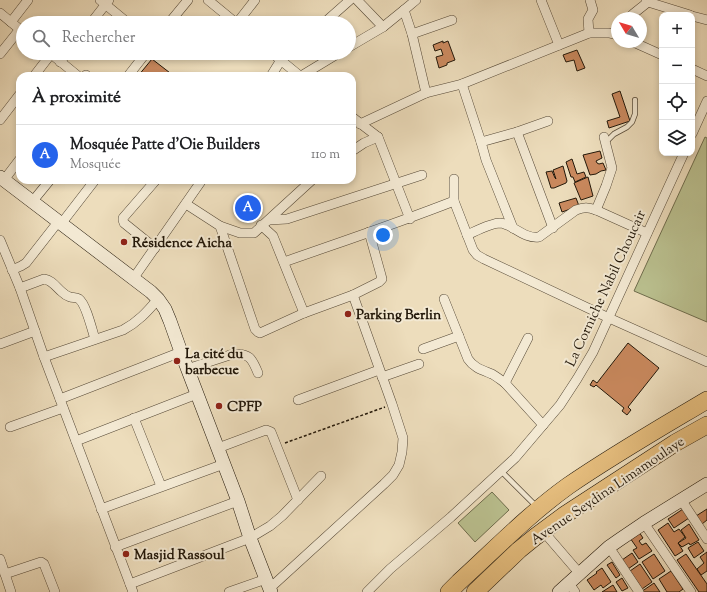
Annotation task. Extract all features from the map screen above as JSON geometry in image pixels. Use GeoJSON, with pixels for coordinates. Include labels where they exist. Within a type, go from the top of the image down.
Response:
{"type":"FeatureCollection","features":[{"type":"Feature","properties":{"kind":"highway","name":"Avenue Seydina Limamoulaye"},"geometry":{"type":"LineString","coordinates":[[449,592],[539,509],[568,486],[596,467],[707,400]]}},
{"type":"Feature","properties":{"kind":"highway","name":"Avenue Seydina Limamoulaye"},"geometry":{"type":"LineString","coordinates":[[475,592],[519,550],[566,514],[632,470],[707,425]]}},
{"type":"Feature","properties":{"kind":"street"},"geometry":{"type":"LineString","coordinates":[[11,22],[28,0]]}},
{"type":"Feature","properties":{"kind":"street"},"geometry":{"type":"LineString","coordinates":[[175,16],[188,0]]}},
{"type":"Feature","properties":{"kind":"street"},"geometry":{"type":"LineString","coordinates":[[208,0],[227,16]]}},
{"type":"Feature","properties":{"kind":"street"},"geometry":{"type":"LineString","coordinates":[[242,16],[255,0]]}},
{"type":"Feature","properties":{"kind":"street"},"geometry":{"type":"LineString","coordinates":[[332,16],[350,0]]}},
{"type":"Feature","properties":{"kind":"street"},"geometry":{"type":"LineString","coordinates":[[357,0],[383,27]]}},
{"type":"Feature","properties":{"kind":"street"},"geometry":{"type":"LineString","coordinates":[[356,43],[383,27],[416,0]]}},
{"type":"Feature","properties":{"kind":"street"},"geometry":{"type":"LineString","coordinates":[[541,0],[559,45]]}},
{"type":"Feature","properties":{"kind":"street"},"geometry":{"type":"LineString","coordinates":[[589,33],[588,19],[593,10],[590,0]]}},
{"type":"Feature","properties":{"kind":"street"},"geometry":{"type":"LineString","coordinates":[[95,16],[105,1],[121,16]]}},
{"type":"Feature","properties":{"kind":"street"},"geometry":{"type":"LineString","coordinates":[[635,12],[647,1],[682,12]]}},
{"type":"Feature","properties":{"kind":"street"},"geometry":{"type":"LineString","coordinates":[[404,10],[412,34],[426,93]]}},
{"type":"Feature","properties":{"kind":"street"},"geometry":{"type":"LineString","coordinates":[[0,13],[16,26]]}},
{"type":"Feature","properties":{"kind":"street"},"geometry":{"type":"LineString","coordinates":[[695,16],[707,20]]}},
{"type":"Feature","properties":{"kind":"street"},"geometry":{"type":"LineString","coordinates":[[412,34],[452,20]]}},
{"type":"Feature","properties":{"kind":"street"},"geometry":{"type":"LineString","coordinates":[[360,124],[426,93],[462,84],[589,33],[611,32]]}},
{"type":"Feature","properties":{"kind":"street"},"geometry":{"type":"LineString","coordinates":[[0,54],[16,36]]}},
{"type":"Feature","properties":{"kind":"street"},"geometry":{"type":"LineString","coordinates":[[646,48],[659,54]]}},
{"type":"Feature","properties":{"kind":"street"},"geometry":{"type":"LineString","coordinates":[[37,72],[46,60]]}},
{"type":"Feature","properties":{"kind":"street"},"geometry":{"type":"LineString","coordinates":[[58,60],[73,72]]}},
{"type":"Feature","properties":{"kind":"street"},"geometry":{"type":"LineString","coordinates":[[131,72],[141,60]]}},
{"type":"Feature","properties":{"kind":"street"},"geometry":{"type":"LineString","coordinates":[[273,72],[280,60],[296,72]]}},
{"type":"Feature","properties":{"kind":"street"},"geometry":{"type":"LineString","coordinates":[[308,72],[327,60]]}},
{"type":"Feature","properties":{"kind":"street"},"geometry":{"type":"LineString","coordinates":[[695,70],[707,76]]}},
{"type":"Feature","properties":{"kind":"street"},"geometry":{"type":"LineString","coordinates":[[462,84],[488,167],[513,228]]}},
{"type":"Feature","properties":{"kind":"street"},"geometry":{"type":"LineString","coordinates":[[0,120],[16,99]]}},
{"type":"Feature","properties":{"kind":"street"},"geometry":{"type":"LineString","coordinates":[[695,128],[706,107]]}},
{"type":"Feature","properties":{"kind":"street"},"geometry":{"type":"LineString","coordinates":[[356,120],[378,137],[410,219]]}},
{"type":"Feature","properties":{"kind":"street"},"geometry":{"type":"LineString","coordinates":[[481,142],[517,132],[548,121]]}},
{"type":"Feature","properties":{"kind":"street"},"geometry":{"type":"LineString","coordinates":[[517,132],[552,228]]}},
{"type":"Feature","properties":{"kind":"street"},"geometry":{"type":"LineString","coordinates":[[356,148],[378,137]]}},
{"type":"Feature","properties":{"kind":"street"},"geometry":{"type":"LineString","coordinates":[[596,210],[612,168],[605,140]]}},
{"type":"Feature","properties":{"kind":"street","name":"La Corniche Nabil Choucair"},"geometry":{"type":"LineString","coordinates":[[367,592],[390,569],[422,543],[502,471],[515,458],[560,404],[593,352],[683,156]]}},
{"type":"Feature","properties":{"kind":"street"},"geometry":{"type":"LineString","coordinates":[[16,163],[2,179],[133,279],[158,299],[165,309],[269,586]]}},
{"type":"Feature","properties":{"kind":"street"},"geometry":{"type":"LineString","coordinates":[[265,222],[287,219],[422,175]]}},
{"type":"Feature","properties":{"kind":"street"},"geometry":{"type":"LineString","coordinates":[[454,179],[454,201],[473,250],[477,255],[609,318],[707,362]]}},
{"type":"Feature","properties":{"kind":"street"},"geometry":{"type":"LineString","coordinates":[[32,202],[47,184]]}},
{"type":"Feature","properties":{"kind":"street"},"geometry":{"type":"LineString","coordinates":[[12,270],[26,263],[91,184]]}},
{"type":"Feature","properties":{"kind":"street"},"geometry":{"type":"LineString","coordinates":[[153,184],[123,218],[123,220],[124,223],[155,248]]}},
{"type":"Feature","properties":{"kind":"street"},"geometry":{"type":"LineString","coordinates":[[133,279],[199,184]]}},
{"type":"Feature","properties":{"kind":"street"},"geometry":{"type":"LineString","coordinates":[[186,204],[220,226],[240,233],[254,233],[308,184]]}},
{"type":"Feature","properties":{"kind":"street"},"geometry":{"type":"LineString","coordinates":[[284,262],[410,219],[454,201]]}},
{"type":"Feature","properties":{"kind":"street"},"geometry":{"type":"LineString","coordinates":[[467,235],[499,223],[505,224],[534,238],[539,237],[576,210],[583,207],[596,210],[647,233]]}},
{"type":"Feature","properties":{"kind":"street"},"geometry":{"type":"LineString","coordinates":[[265,222],[273,236],[304,313]]}},
{"type":"Feature","properties":{"kind":"street"},"geometry":{"type":"LineString","coordinates":[[220,226],[255,329],[260,333],[304,313],[353,295],[380,282],[382,279],[369,232]]}},
{"type":"Feature","properties":{"kind":"street"},"geometry":{"type":"LineString","coordinates":[[0,240],[3,255],[20,288],[44,357],[131,588],[250,538],[270,526],[282,516],[321,476]]}},
{"type":"Feature","properties":{"kind":"street"},"geometry":{"type":"LineString","coordinates":[[20,288],[44,279],[51,282],[70,297],[76,297],[81,300],[95,339]]}},
{"type":"Feature","properties":{"kind":"street"},"geometry":{"type":"LineString","coordinates":[[229,592],[269,586],[384,484],[393,475],[399,465],[403,438],[353,295]]}},
{"type":"Feature","properties":{"kind":"street"},"geometry":{"type":"LineString","coordinates":[[44,357],[123,330],[146,313],[158,299]]}},
{"type":"Feature","properties":{"kind":"street"},"geometry":{"type":"LineString","coordinates":[[444,299],[471,364],[478,369],[498,378],[543,425]]}},
{"type":"Feature","properties":{"kind":"street"},"geometry":{"type":"LineString","coordinates":[[0,344],[35,331]]}},
{"type":"Feature","properties":{"kind":"street"},"geometry":{"type":"LineString","coordinates":[[423,349],[459,336]]}},
{"type":"Feature","properties":{"kind":"street"},"geometry":{"type":"LineString","coordinates":[[505,384],[528,338]]}},
{"type":"Feature","properties":{"kind":"street"},"geometry":{"type":"LineString","coordinates":[[10,427],[181,352]]}},
{"type":"Feature","properties":{"kind":"street"},"geometry":{"type":"LineString","coordinates":[[187,369],[232,354],[240,353],[247,355],[252,359],[258,373]]}},
{"type":"Feature","properties":{"kind":"street"},"geometry":{"type":"LineString","coordinates":[[298,400],[381,374],[419,364]]}},
{"type":"Feature","properties":{"kind":"street"},"geometry":{"type":"LineString","coordinates":[[76,441],[197,394]]}},
{"type":"Feature","properties":{"kind":"street"},"geometry":{"type":"LineString","coordinates":[[134,418],[161,486]]}},
{"type":"Feature","properties":{"kind":"street"},"geometry":{"type":"LineString","coordinates":[[218,448],[266,430],[270,432],[298,500]]}},
{"type":"Feature","properties":{"kind":"street"},"geometry":{"type":"LineString","coordinates":[[101,509],[224,464]]}},
{"type":"Feature","properties":{"kind":"street"},"geometry":{"type":"LineString","coordinates":[[559,592],[572,588],[580,574],[609,548],[644,523],[707,484]]}},
{"type":"Feature","properties":{"kind":"street"},"geometry":{"type":"LineString","coordinates":[[682,500],[707,540]]}},
{"type":"Feature","properties":{"kind":"street"},"geometry":{"type":"LineString","coordinates":[[115,546],[238,501]]}},
{"type":"Feature","properties":{"kind":"street"},"geometry":{"type":"LineString","coordinates":[[644,523],[690,592]]}},
{"type":"Feature","properties":{"kind":"street"},"geometry":{"type":"LineString","coordinates":[[543,531],[580,574]]}},
{"type":"Feature","properties":{"kind":"street"},"geometry":{"type":"LineString","coordinates":[[609,548],[639,592]]}},
{"type":"Feature","properties":{"kind":"street"},"geometry":{"type":"LineString","coordinates":[[0,559],[11,592]]}},
{"type":"Feature","properties":{"kind":"street"},"geometry":{"type":"LineString","coordinates":[[5,574],[41,562],[44,564],[55,592]]}},
{"type":"Feature","properties":{"kind":"lane"},"geometry":{"type":"LineString","coordinates":[[605,140],[627,127],[632,122],[635,114],[635,100]]}},
{"type":"Feature","properties":{"kind":"lane"},"geometry":{"type":"LineString","coordinates":[[502,471],[539,509]]}},
{"type":"Feature","properties":{"kind":"path"},"geometry":{"type":"LineString","coordinates":[[276,447],[392,404]]}},
{"type":"Feature","properties":{"kind":"green space"},"geometry":{"type":"Polygon","coordinates":[[[705,137],[707,138],[707,322],[634,291],[705,137]]]}},
{"type":"Feature","properties":{"kind":"green space"},"geometry":{"type":"Polygon","coordinates":[[[492,492],[509,510],[475,542],[458,523],[492,492]]]}},
{"type":"Feature","properties":{"kind":"building"},"geometry":{"type":"Polygon","coordinates":[[[443,41],[443,43],[448,41],[455,60],[439,68],[436,57],[443,55],[441,49],[435,51],[433,45],[443,41]]]}},
{"type":"Feature","properties":{"kind":"building"},"geometry":{"type":"Polygon","coordinates":[[[577,50],[585,68],[577,71],[574,60],[566,62],[563,55],[577,50]]]}},
{"type":"Feature","properties":{"kind":"building"},"geometry":{"type":"Polygon","coordinates":[[[151,60],[153,60],[169,72],[141,72],[151,60]]]}},
{"type":"Feature","properties":{"kind":"building"},"geometry":{"type":"Polygon","coordinates":[[[620,91],[630,121],[609,128],[607,121],[620,117],[612,94],[620,91]]]}},
{"type":"Feature","properties":{"kind":"building"},"geometry":{"type":"Polygon","coordinates":[[[600,151],[602,158],[596,161],[599,164],[603,163],[606,170],[590,175],[583,155],[600,151]]]}},
{"type":"Feature","properties":{"kind":"building"},"geometry":{"type":"Polygon","coordinates":[[[572,159],[577,174],[584,172],[586,177],[575,182],[573,177],[571,177],[566,162],[572,159]]]}},
{"type":"Feature","properties":{"kind":"building"},"geometry":{"type":"Polygon","coordinates":[[[563,166],[567,181],[566,183],[551,188],[546,172],[552,171],[556,179],[553,170],[563,166]]]}},
{"type":"Feature","properties":{"kind":"building"},"geometry":{"type":"Polygon","coordinates":[[[588,177],[593,196],[581,200],[574,183],[588,177]]]}},
{"type":"Feature","properties":{"kind":"building"},"geometry":{"type":"Polygon","coordinates":[[[576,198],[579,206],[562,212],[559,203],[576,198]]]}},
{"type":"Feature","properties":{"kind":"building"},"geometry":{"type":"Polygon","coordinates":[[[628,343],[659,368],[628,407],[631,410],[627,415],[622,411],[624,408],[596,385],[594,387],[590,385],[593,380],[597,383],[628,343]]]}},
{"type":"Feature","properties":{"kind":"building"},"geometry":{"type":"Polygon","coordinates":[[[683,509],[689,518],[674,528],[668,519],[683,509]]]}},
{"type":"Feature","properties":{"kind":"building"},"geometry":{"type":"Polygon","coordinates":[[[707,509],[707,520],[702,524],[696,516],[707,509]]]}},
{"type":"Feature","properties":{"kind":"building"},"geometry":{"type":"Polygon","coordinates":[[[668,523],[674,532],[679,529],[685,537],[678,543],[683,551],[675,556],[658,530],[668,523]]]}},
{"type":"Feature","properties":{"kind":"building"},"geometry":{"type":"Polygon","coordinates":[[[689,524],[699,540],[682,547],[678,543],[686,538],[681,530],[689,524]]]}},
{"type":"Feature","properties":{"kind":"building"},"geometry":{"type":"Polygon","coordinates":[[[639,532],[643,538],[639,541],[642,545],[646,543],[652,551],[639,559],[633,550],[637,548],[630,538],[639,532]]]}},
{"type":"Feature","properties":{"kind":"building"},"geometry":{"type":"Polygon","coordinates":[[[698,542],[704,551],[694,558],[688,548],[698,542]]]}},
{"type":"Feature","properties":{"kind":"building"},"geometry":{"type":"Polygon","coordinates":[[[707,552],[707,571],[701,575],[697,569],[704,563],[700,557],[707,552]]]}},
{"type":"Feature","properties":{"kind":"building"},"geometry":{"type":"Polygon","coordinates":[[[632,553],[638,562],[628,569],[622,560],[632,553]]]}},
{"type":"Feature","properties":{"kind":"building"},"geometry":{"type":"Polygon","coordinates":[[[654,554],[665,571],[653,579],[642,562],[654,554]]]}},
{"type":"Feature","properties":{"kind":"building"},"geometry":{"type":"Polygon","coordinates":[[[686,554],[707,584],[707,592],[699,592],[677,560],[686,554]]]}},
{"type":"Feature","properties":{"kind":"building"},"geometry":{"type":"Polygon","coordinates":[[[612,562],[620,575],[616,578],[607,565],[612,562]]]}},
{"type":"Feature","properties":{"kind":"building"},"geometry":{"type":"Polygon","coordinates":[[[640,564],[652,582],[642,589],[630,571],[640,564]]]}},
{"type":"Feature","properties":{"kind":"building"},"geometry":{"type":"Polygon","coordinates":[[[602,568],[611,582],[603,588],[601,585],[594,590],[587,580],[602,568]]]}},
{"type":"Feature","properties":{"kind":"building"},"geometry":{"type":"Polygon","coordinates":[[[671,571],[683,589],[679,592],[667,592],[659,579],[671,571]]]}},
{"type":"Feature","properties":{"kind":"building"},"geometry":{"type":"Polygon","coordinates":[[[622,578],[628,588],[622,591],[616,582],[622,578]]]}},
{"type":"Feature","properties":{"kind":"building"},"geometry":{"type":"Polygon","coordinates":[[[654,583],[660,592],[641,592],[654,583]]]}},
{"type":"Feature","properties":{"kind":"building"},"geometry":{"type":"Polygon","coordinates":[[[613,585],[617,592],[602,592],[613,585]]]}},
{"type":"Feature","properties":{"kind":"place","name":"Mosquée Patte d'Oie Builders"},"geometry":{"type":"Point","coordinates":[248,208]}},
{"type":"Feature","properties":{"kind":"place","name":"Résidence Aicha"},"geometry":{"type":"Point","coordinates":[124,242]}},
{"type":"Feature","properties":{"kind":"place","name":"Parking Berlin"},"geometry":{"type":"Point","coordinates":[348,314]}},
{"type":"Feature","properties":{"kind":"place","name":"La cité du barbecue"},"geometry":{"type":"Point","coordinates":[177,361]}},
{"type":"Feature","properties":{"kind":"place","name":"CPFP"},"geometry":{"type":"Point","coordinates":[219,406]}},
{"type":"Feature","properties":{"kind":"place","name":"Masjid Rassoul"},"geometry":{"type":"Point","coordinates":[126,554]}}]}
